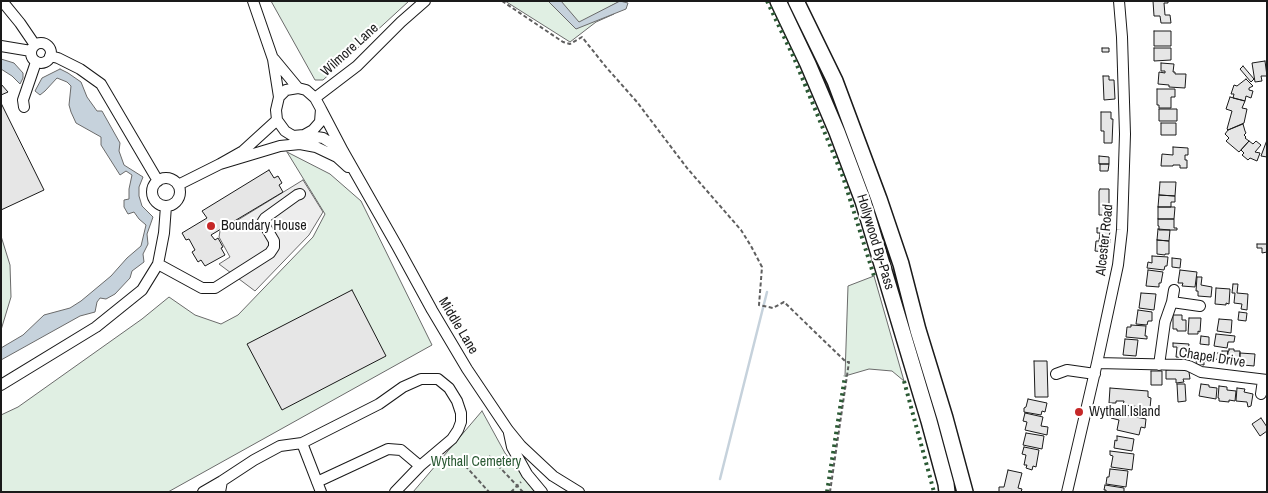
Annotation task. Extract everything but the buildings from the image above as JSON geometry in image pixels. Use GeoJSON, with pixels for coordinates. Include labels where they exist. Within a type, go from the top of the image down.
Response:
{"type":"FeatureCollection","features":[{"type":"Feature","properties":{"kind":"highway","name":"Hollywood By-Pass"},"geometry":{"type":"LineString","coordinates":[[778,1],[816,81],[864,201],[924,404],[947,492]]}},
{"type":"Feature","properties":{"kind":"highway","name":"Hollywood By-Pass"},"geometry":{"type":"LineString","coordinates":[[796,1],[835,81],[879,199],[901,264],[965,492]]}},
{"type":"Feature","properties":{"kind":"street"},"geometry":{"type":"LineString","coordinates":[[1,46],[33,48],[40,43],[46,45],[50,50],[50,56],[42,64],[31,58],[33,48],[20,24],[2,1]]}},
{"type":"Feature","properties":{"kind":"street"},"geometry":{"type":"LineString","coordinates":[[178,185],[243,151],[277,120],[276,110],[279,97],[273,59],[253,1]]}},
{"type":"Feature","properties":{"kind":"street","name":"Wilmore Lane"},"geometry":{"type":"LineString","coordinates":[[315,98],[357,66],[425,1]]}},
{"type":"Feature","properties":{"kind":"street","name":"Alcester Road"},"geometry":{"type":"LineString","coordinates":[[1067,492],[1118,265],[1122,230],[1125,134],[1122,37],[1118,1]]}},
{"type":"Feature","properties":{"kind":"street"},"geometry":{"type":"LineString","coordinates":[[50,56],[80,69],[100,84],[158,181]]}},
{"type":"Feature","properties":{"kind":"street"},"geometry":{"type":"LineString","coordinates":[[273,59],[298,88]]}},
{"type":"Feature","properties":{"kind":"street"},"geometry":{"type":"LineString","coordinates":[[24,106],[23,100],[36,62]]}},
{"type":"Feature","properties":{"kind":"street"},"geometry":{"type":"LineString","coordinates":[[279,97],[286,90],[298,88],[306,90],[315,98]]}},
{"type":"Feature","properties":{"kind":"street","name":"Middle Lane"},"geometry":{"type":"LineString","coordinates":[[315,98],[432,310],[467,369],[521,446],[553,476],[579,492]]}},
{"type":"Feature","properties":{"kind":"street"},"geometry":{"type":"LineString","coordinates":[[304,135],[313,130],[320,122],[321,109]]}},
{"type":"Feature","properties":{"kind":"street","name":"Middle Lane"},"geometry":{"type":"LineString","coordinates":[[277,120],[285,131],[293,136],[304,135],[323,138],[343,151]]}},
{"type":"Feature","properties":{"kind":"street"},"geometry":{"type":"LineString","coordinates":[[220,164],[280,146],[300,144],[316,147],[337,157],[358,176]]}},
{"type":"Feature","properties":{"kind":"street"},"geometry":{"type":"LineString","coordinates":[[171,179],[178,185],[180,193],[178,201],[171,206],[158,204],[153,197],[153,188],[158,181],[171,179]]}},
{"type":"Feature","properties":{"kind":"street"},"geometry":{"type":"LineString","coordinates":[[158,264],[202,288],[215,288],[270,253],[274,247],[274,241],[263,221],[300,194]]}},
{"type":"Feature","properties":{"kind":"street"},"geometry":{"type":"LineString","coordinates":[[1,385],[96,326],[142,290],[158,264],[164,233],[166,206]]}},
{"type":"Feature","properties":{"kind":"street"},"geometry":{"type":"LineString","coordinates":[[1159,365],[1165,322],[1174,290]]}},
{"type":"Feature","properties":{"kind":"street"},"geometry":{"type":"LineString","coordinates":[[1172,302],[1200,306]]}},
{"type":"Feature","properties":{"kind":"street","name":"Chapel Drive"},"geometry":{"type":"LineString","coordinates":[[1056,374],[1066,370],[1185,365],[1201,372],[1265,380],[1261,394]]}},
{"type":"Feature","properties":{"kind":"street"},"geometry":{"type":"LineString","coordinates":[[203,492],[221,487],[254,460],[280,446],[302,444],[379,404],[403,387],[422,379],[438,379],[449,388],[457,402],[461,413],[461,422],[452,438],[420,466],[396,492]]}},
{"type":"Feature","properties":{"kind":"street"},"geometry":{"type":"LineString","coordinates":[[508,430],[512,446],[527,474],[542,492]]}},
{"type":"Feature","properties":{"kind":"street"},"geometry":{"type":"LineString","coordinates":[[302,444],[319,489],[388,449],[401,450],[420,466]]}},
{"type":"Feature","properties":{"kind":"street","name":"Alcester Road"},"geometry":{"type":"LineString","coordinates":[[1063,492],[1071,478]]}},
{"type":"Feature","properties":{"kind":"path"},"geometry":{"type":"LineString","coordinates":[[502,1],[563,42],[570,44],[582,37],[637,102],[686,168],[741,230],[762,267],[759,305],[773,308],[784,302],[846,362],[849,362],[830,492]]}},
{"type":"Feature","properties":{"kind":"path"},"geometry":{"type":"LineString","coordinates":[[490,456],[523,492]]}},
{"type":"Feature","properties":{"kind":"path"},"geometry":{"type":"LineString","coordinates":[[461,461],[489,492]]}},
{"type":"Feature","properties":{"kind":"path"},"geometry":{"type":"LineString","coordinates":[[511,492],[527,474]]}},
{"type":"Feature","properties":{"kind":"green space"},"geometry":{"type":"Polygon","coordinates":[[[271,1],[409,1],[323,80],[315,80],[271,1]]]}},
{"type":"Feature","properties":{"kind":"green space"},"geometry":{"type":"Polygon","coordinates":[[[505,1],[620,1],[609,7],[614,14],[596,22],[570,42],[505,1]]]}},
{"type":"Feature","properties":{"kind":"green space"},"geometry":{"type":"Polygon","coordinates":[[[287,152],[330,174],[361,201],[432,345],[168,492],[1,492],[1,415],[18,407],[142,319],[169,297],[195,315],[221,324],[238,315],[313,237],[325,214],[287,152]]]}},
{"type":"Feature","properties":{"kind":"green space"},"geometry":{"type":"Polygon","coordinates":[[[1,236],[10,265],[11,297],[1,330],[1,236]]]}},
{"type":"Feature","properties":{"kind":"green space"},"geometry":{"type":"Polygon","coordinates":[[[874,276],[904,381],[892,371],[869,369],[845,376],[848,286],[874,276]]]}},
{"type":"Feature","properties":{"kind":"green space","name":"Wythall Cemetery"},"geometry":{"type":"Polygon","coordinates":[[[482,411],[505,453],[535,492],[413,492],[482,411]]]}},
{"type":"Feature","properties":{"kind":"shaded area"},"geometry":{"type":"Polygon","coordinates":[[[548,1],[561,1],[579,22],[620,1],[628,3],[626,9],[576,29],[548,1]]]}},
{"type":"Feature","properties":{"kind":"shaded area"},"geometry":{"type":"Polygon","coordinates":[[[1,59],[14,63],[23,73],[20,84],[1,69],[1,59]]]}},
{"type":"Feature","properties":{"kind":"shaded area"},"geometry":{"type":"Polygon","coordinates":[[[60,69],[81,82],[87,97],[97,111],[102,111],[120,143],[119,151],[124,165],[143,177],[139,187],[139,196],[142,206],[153,217],[147,234],[148,244],[143,254],[144,262],[132,271],[130,278],[115,294],[106,299],[100,298],[95,312],[80,316],[1,360],[1,348],[23,335],[44,315],[70,308],[111,276],[141,246],[146,225],[134,212],[128,214],[124,207],[124,200],[129,199],[132,175],[126,171],[120,175],[101,145],[101,137],[76,123],[69,105],[71,86],[57,78],[40,95],[35,91],[42,78],[60,69]]]}},
{"type":"Feature","properties":{"kind":"shaded area"},"geometry":{"type":"Polygon","coordinates":[[[303,180],[323,212],[309,235],[255,291],[219,264],[230,257],[219,237],[220,231],[303,180]]]}},
{"type":"Feature","properties":{"kind":"waterway"},"geometry":{"type":"LineString","coordinates":[[720,479],[767,292]]}},
{"type":"Feature","properties":{"kind":"hedge"},"geometry":{"type":"LineString","coordinates":[[767,1],[794,58],[843,177],[874,276]]}},
{"type":"Feature","properties":{"kind":"hedge"},"geometry":{"type":"LineString","coordinates":[[827,492],[845,376]]}},
{"type":"Feature","properties":{"kind":"hedge"},"geometry":{"type":"LineString","coordinates":[[904,381],[934,492]]}},
{"type":"Feature","properties":{"kind":"place","name":"Boundary House"},"geometry":{"type":"Point","coordinates":[211,226]}},
{"type":"Feature","properties":{"kind":"place","name":"Wythall Island"},"geometry":{"type":"Point","coordinates":[1079,412]}}]}
